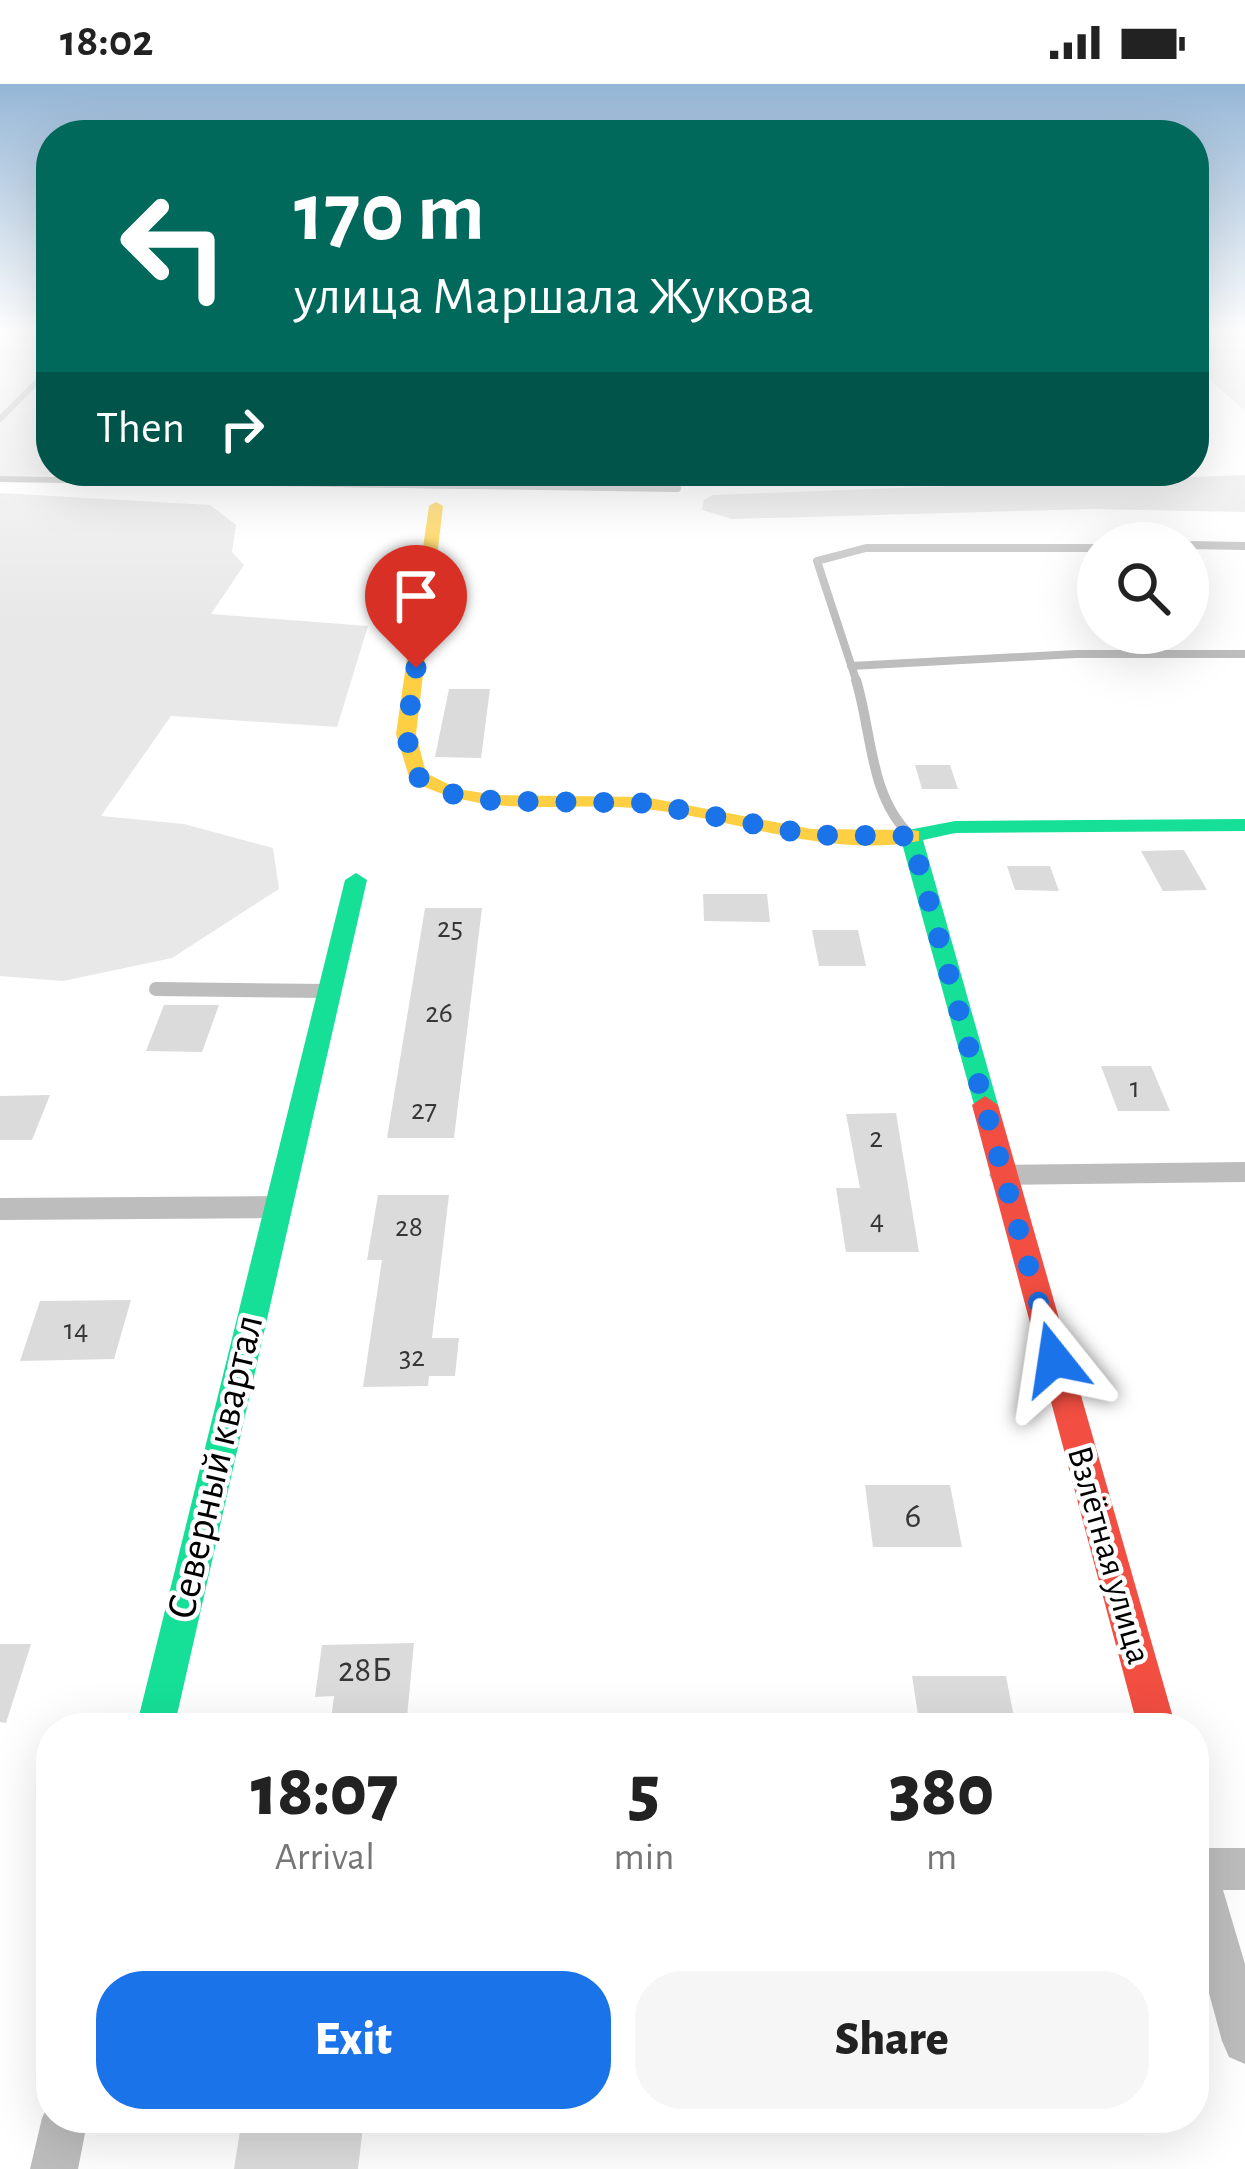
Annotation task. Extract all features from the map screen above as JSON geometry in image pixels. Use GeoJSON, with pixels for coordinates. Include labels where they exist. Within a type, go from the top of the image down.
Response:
{"type":"FeatureCollection","features":[{"type":"Feature","properties":{"kind":"street"},"geometry":{"type":"LineString","coordinates":[[436,506],[406,734],[416,776],[453,794],[495,801],[645,803],[811,835],[911,836],[931,829],[991,826],[1245,825]]}},
{"type":"Feature","properties":{"kind":"street","name":"Взлётная улица"},"geometry":{"type":"LineString","coordinates":[[911,836],[1153,1713]]}},
{"type":"Feature","properties":{"kind":"street","name":"Северный квартал"},"geometry":{"type":"LineString","coordinates":[[158,1713],[356,880]]}},
{"type":"Feature","properties":{"kind":"street"},"geometry":{"type":"LineString","coordinates":[[1003,1175],[1245,1172]]}},
{"type":"Feature","properties":{"kind":"street"},"geometry":{"type":"LineString","coordinates":[[0,1209],[275,1207]]}},
{"type":"Feature","properties":{"kind":"street"},"geometry":{"type":"LineString","coordinates":[[1209,1866],[1245,1869]]}},
{"type":"Feature","properties":{"kind":"street"},"geometry":{"type":"LineString","coordinates":[[1209,1915],[1245,2042]]}},
{"type":"Feature","properties":{"kind":"street"},"geometry":{"type":"LineString","coordinates":[[54,2169],[62,2133]]}},
{"type":"Feature","properties":{"kind":"lane"},"geometry":{"type":"LineString","coordinates":[[0,479],[36,478]]}},
{"type":"Feature","properties":{"kind":"lane"},"geometry":{"type":"LineString","coordinates":[[397,486],[677,488]]}},
{"type":"Feature","properties":{"kind":"lane"},"geometry":{"type":"LineString","coordinates":[[1209,545],[1245,546]]}},
{"type":"Feature","properties":{"kind":"lane"},"geometry":{"type":"LineString","coordinates":[[911,836],[887,807],[818,561],[827,554],[866,548],[1077,548]]}},
{"type":"Feature","properties":{"kind":"lane"},"geometry":{"type":"LineString","coordinates":[[851,666],[1076,654],[1245,655]]}},
{"type":"Feature","properties":{"kind":"lane"},"geometry":{"type":"LineString","coordinates":[[156,989],[327,991]]}},
{"type":"Feature","properties":{"kind":"shaded area"},"geometry":{"type":"Polygon","coordinates":[[[0,427],[36,427],[36,476],[0,476],[0,427]]]}},
{"type":"Feature","properties":{"kind":"shaded area"},"geometry":{"type":"Polygon","coordinates":[[[1245,475],[1245,512],[1092,509],[732,519],[702,510],[704,500],[713,495],[952,486],[1209,486],[1209,476],[1245,475]]]}},
{"type":"Feature","properties":{"kind":"shaded area"},"geometry":{"type":"Polygon","coordinates":[[[0,493],[210,505],[236,525],[232,552],[244,565],[211,614],[368,626],[337,727],[171,716],[101,816],[184,824],[273,848],[279,889],[172,958],[63,981],[0,976],[0,493]]]}},
{"type":"Feature","properties":{"kind":"building"},"geometry":{"type":"Polygon","coordinates":[[[449,689],[490,689],[481,758],[435,757],[449,689]]]}},
{"type":"Feature","properties":{"kind":"building"},"geometry":{"type":"Polygon","coordinates":[[[915,765],[950,765],[958,789],[922,789],[915,765]]]}},
{"type":"Feature","properties":{"kind":"building"},"geometry":{"type":"Polygon","coordinates":[[[1184,850],[1207,890],[1163,891],[1141,851],[1184,850]]]}},
{"type":"Feature","properties":{"kind":"building"},"geometry":{"type":"Polygon","coordinates":[[[1007,866],[1050,866],[1059,891],[1015,890],[1007,866]]]}},
{"type":"Feature","properties":{"kind":"building"},"geometry":{"type":"Polygon","coordinates":[[[703,894],[767,894],[770,922],[704,921],[703,894]]]}},
{"type":"Feature","properties":{"kind":"building"},"geometry":{"type":"Polygon","coordinates":[[[425,908],[482,908],[454,1138],[387,1138],[425,908]]]}},
{"type":"Feature","properties":{"kind":"building"},"geometry":{"type":"Polygon","coordinates":[[[812,930],[858,930],[866,966],[819,966],[812,930]]]}},
{"type":"Feature","properties":{"kind":"building"},"geometry":{"type":"Polygon","coordinates":[[[164,1005],[219,1005],[202,1052],[146,1051],[164,1005]]]}},
{"type":"Feature","properties":{"kind":"building"},"geometry":{"type":"Polygon","coordinates":[[[1101,1066],[1151,1066],[1170,1111],[1118,1111],[1101,1066]]]}},
{"type":"Feature","properties":{"kind":"building"},"geometry":{"type":"Polygon","coordinates":[[[50,1095],[32,1140],[0,1140],[0,1096],[50,1095]]]}},
{"type":"Feature","properties":{"kind":"building"},"geometry":{"type":"Polygon","coordinates":[[[896,1113],[919,1252],[846,1252],[836,1188],[860,1188],[846,1114],[896,1113]]]}},
{"type":"Feature","properties":{"kind":"building"},"geometry":{"type":"Polygon","coordinates":[[[378,1195],[449,1195],[432,1338],[459,1338],[455,1376],[429,1376],[428,1386],[363,1387],[382,1260],[367,1260],[378,1195]]]}},
{"type":"Feature","properties":{"kind":"building"},"geometry":{"type":"Polygon","coordinates":[[[131,1300],[114,1359],[20,1361],[40,1301],[131,1300]]]}},
{"type":"Feature","properties":{"kind":"building"},"geometry":{"type":"Polygon","coordinates":[[[865,1485],[950,1485],[962,1547],[873,1547],[865,1485]]]}},
{"type":"Feature","properties":{"kind":"building"},"geometry":{"type":"Polygon","coordinates":[[[414,1643],[407,1713],[332,1713],[334,1696],[315,1697],[322,1645],[414,1643]]]}},
{"type":"Feature","properties":{"kind":"building"},"geometry":{"type":"Polygon","coordinates":[[[0,1644],[31,1644],[6,1723],[0,1722],[0,1644]]]}},
{"type":"Feature","properties":{"kind":"building"},"geometry":{"type":"Polygon","coordinates":[[[912,1676],[1006,1676],[1013,1713],[918,1713],[912,1676]]]}},
{"type":"Feature","properties":{"kind":"building"},"geometry":{"type":"Polygon","coordinates":[[[240,2133],[362,2133],[358,2169],[234,2169],[240,2133]]]}},
{"type":"Feature","properties":{"kind":"traffic: fast"},"geometry":{"type":"LineString","coordinates":[[985,1105],[911,836],[955,827],[1245,825]]}},
{"type":"Feature","properties":{"kind":"traffic: fast"},"geometry":{"type":"LineString","coordinates":[[159,1713],[356,880]]}},
{"type":"Feature","properties":{"kind":"traffic: slow"},"geometry":{"type":"LineString","coordinates":[[436,506],[406,734],[417,776],[453,794],[495,801],[645,803],[811,835],[911,836]]}},
{"type":"Feature","properties":{"kind":"traffic: jam"},"geometry":{"type":"LineString","coordinates":[[985,1105],[1153,1713]]}},
{"type":"Feature","properties":{"kind":"route"},"geometry":{"type":"LineString","coordinates":[[416,668],[406,734],[416,776],[453,794],[495,801],[645,803],[811,835],[911,836],[1054,1359]]}}]}
